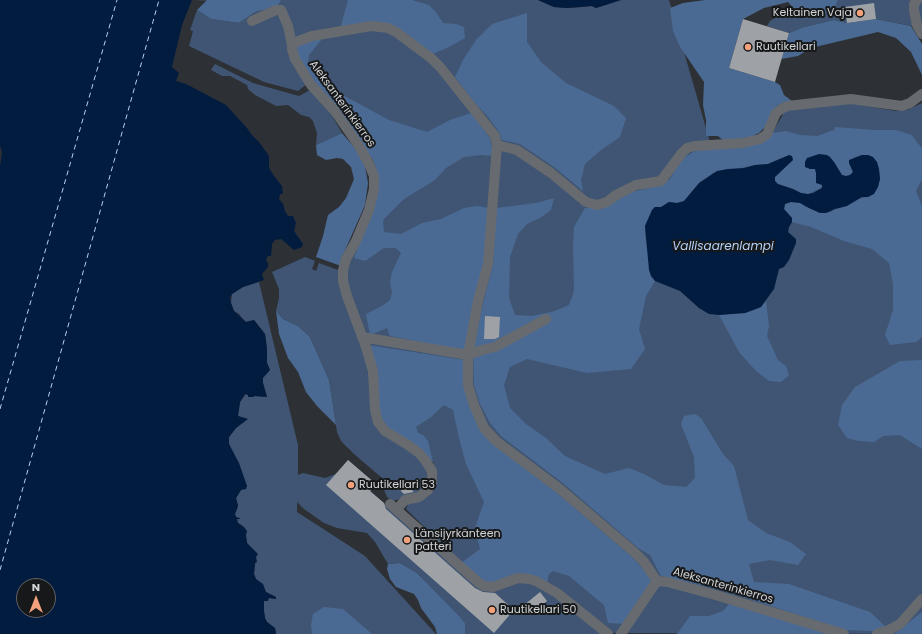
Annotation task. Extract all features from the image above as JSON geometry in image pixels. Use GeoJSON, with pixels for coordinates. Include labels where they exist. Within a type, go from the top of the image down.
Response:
{"type":"FeatureCollection","features":[{"type":"Feature","properties":{"kind":"lane"},"geometry":{"type":"LineString","coordinates":[[917,0],[914,4],[914,10],[917,25],[922,34]]}},
{"type":"Feature","properties":{"kind":"lane","name":"Aleksanterinkierros"},"geometry":{"type":"LineString","coordinates":[[252,21],[276,10],[280,10],[288,26],[292,53],[295,59],[311,85],[334,110],[348,130],[369,164],[374,176],[374,189],[369,210],[346,259],[343,270],[344,289],[373,371],[375,410],[378,422],[385,431],[419,453],[432,471],[432,482],[428,490],[419,497],[405,500],[394,507],[484,586],[493,586],[518,578],[536,581],[557,592],[608,634]]}},
{"type":"Feature","properties":{"kind":"lane"},"geometry":{"type":"LineString","coordinates":[[292,45],[312,36],[371,26],[388,28],[396,32],[431,58],[441,68],[495,136],[498,145],[488,264],[478,302],[468,355],[468,385],[474,405],[484,428],[496,441],[560,489],[634,552],[644,562],[657,581]]}},
{"type":"Feature","properties":{"kind":"lane"},"geometry":{"type":"LineString","coordinates":[[498,145],[517,150],[551,173],[586,202],[597,205],[607,202],[616,195],[636,186],[661,181],[687,148],[695,146],[743,143],[760,139],[766,134],[776,113],[787,106],[851,99],[902,106],[910,103],[922,94]]}},
{"type":"Feature","properties":{"kind":"lane"},"geometry":{"type":"LineString","coordinates":[[362,337],[468,355],[495,347],[546,319]]}},
{"type":"Feature","properties":{"kind":"lane","name":"Aleksanterinkierros"},"geometry":{"type":"LineString","coordinates":[[621,634],[657,581],[668,582],[719,596],[844,634]]}},
{"type":"Feature","properties":{"kind":"lane"},"geometry":{"type":"LineString","coordinates":[[877,634],[900,624],[922,600]]}},
{"type":"Feature","properties":{"kind":"shaded area"},"geometry":{"type":"Polygon","coordinates":[[[191,0],[538,0],[554,7],[571,8],[592,6],[596,8],[621,0],[669,0],[712,149],[740,148],[763,142],[772,133],[785,111],[849,103],[896,111],[907,110],[922,103],[922,148],[912,135],[922,164],[922,634],[614,633],[608,631],[539,578],[487,583],[450,552],[406,509],[408,504],[427,497],[434,490],[437,474],[433,462],[424,453],[394,434],[347,287],[346,270],[378,193],[379,178],[373,160],[363,145],[307,84],[298,91],[264,82],[189,46],[193,31],[190,30],[197,10],[211,19],[239,23],[255,12],[277,7],[279,3],[191,0]]]}},
{"type":"Feature","properties":{"kind":"shaded area"},"geometry":{"type":"Polygon","coordinates":[[[207,0],[281,0],[277,7],[255,12],[239,23],[211,19],[197,10],[207,0]]]}},
{"type":"Feature","properties":{"kind":"shaded area"},"geometry":{"type":"Polygon","coordinates":[[[348,0],[412,0],[429,5],[436,12],[443,23],[456,24],[464,27],[465,38],[433,54],[423,48],[409,35],[389,24],[340,29],[348,0]]]}},
{"type":"Feature","properties":{"kind":"shaded area"},"geometry":{"type":"Polygon","coordinates":[[[705,0],[838,0],[834,9],[822,15],[804,19],[788,2],[764,8],[743,19],[729,68],[775,82],[780,85],[784,95],[792,101],[785,102],[777,106],[765,127],[759,133],[751,137],[724,141],[718,136],[706,136],[706,120],[703,105],[704,82],[680,47],[673,31],[670,8],[683,3],[705,0]]]}},
{"type":"Feature","properties":{"kind":"shaded area"},"geometry":{"type":"Polygon","coordinates":[[[838,0],[922,0],[922,28],[876,19],[847,23],[834,20],[804,27],[789,33],[767,26],[770,21],[794,9],[804,19],[834,9],[838,0]]]}},
{"type":"Feature","properties":{"kind":"shaded area"},"geometry":{"type":"Polygon","coordinates":[[[527,13],[527,42],[541,62],[566,83],[614,106],[626,118],[620,137],[601,150],[585,164],[581,180],[583,191],[554,167],[520,144],[502,140],[499,132],[488,117],[474,102],[455,77],[463,60],[476,40],[492,24],[527,13]]]}},
{"type":"Feature","properties":{"kind":"shaded area"},"geometry":{"type":"Polygon","coordinates":[[[876,19],[911,26],[922,44],[922,75],[911,52],[896,38],[878,32],[811,48],[798,56],[781,59],[789,33],[804,27],[834,20],[847,23],[876,19]]]}},
{"type":"Feature","properties":{"kind":"shaded area"},"geometry":{"type":"Polygon","coordinates":[[[322,39],[309,55],[308,64],[324,81],[339,93],[389,120],[427,132],[450,120],[471,113],[490,138],[494,156],[481,155],[464,157],[446,168],[435,180],[404,199],[383,220],[384,232],[401,234],[422,223],[441,219],[464,208],[477,206],[490,208],[484,264],[466,351],[390,336],[387,328],[370,335],[366,314],[390,300],[392,293],[390,282],[392,272],[401,253],[396,248],[384,248],[365,261],[354,258],[378,193],[379,178],[373,160],[298,58],[297,47],[301,43],[322,39]]]}},
{"type":"Feature","properties":{"kind":"shaded area"},"geometry":{"type":"Polygon","coordinates":[[[215,64],[253,83],[299,96],[312,89],[328,109],[342,133],[316,145],[317,133],[313,121],[309,117],[301,115],[288,105],[276,106],[255,95],[248,89],[247,85],[230,76],[222,76],[211,70],[215,64]]]}},
{"type":"Feature","properties":{"kind":"shaded area"},"geometry":{"type":"Polygon","coordinates":[[[835,127],[896,130],[912,135],[922,148],[922,179],[916,191],[922,206],[922,337],[916,342],[890,345],[885,335],[893,310],[893,284],[889,263],[872,249],[844,241],[811,227],[792,222],[792,218],[784,209],[785,204],[791,202],[801,203],[804,206],[820,213],[831,212],[858,199],[868,197],[878,187],[880,179],[879,169],[868,155],[855,157],[849,163],[853,172],[846,176],[842,175],[834,162],[815,168],[816,180],[822,185],[822,187],[808,194],[801,193],[778,184],[775,181],[775,177],[793,160],[781,158],[768,164],[728,169],[713,173],[699,183],[684,201],[677,203],[669,202],[661,207],[655,207],[652,210],[645,226],[651,276],[655,281],[646,296],[639,329],[645,349],[631,369],[587,373],[527,359],[510,367],[504,385],[510,408],[526,424],[546,438],[565,456],[605,474],[629,468],[664,485],[686,487],[695,478],[694,457],[681,424],[684,416],[695,414],[701,418],[723,454],[734,466],[748,520],[766,533],[790,542],[806,554],[798,565],[770,560],[749,564],[754,582],[789,584],[870,612],[886,627],[876,631],[845,630],[721,590],[661,576],[650,555],[638,548],[564,484],[501,436],[490,423],[480,404],[474,385],[473,349],[493,265],[496,208],[536,203],[554,198],[551,210],[540,218],[527,224],[518,234],[510,257],[509,298],[515,315],[532,316],[555,311],[569,305],[574,291],[574,227],[585,208],[593,208],[632,192],[662,185],[670,179],[685,157],[695,151],[741,148],[763,142],[772,133],[786,131],[800,135],[817,136],[834,130],[835,127]]]}},
{"type":"Feature","properties":{"kind":"shaded area"},"geometry":{"type":"Polygon","coordinates":[[[342,133],[354,147],[365,166],[368,183],[365,205],[343,255],[341,266],[316,257],[328,215],[339,207],[346,198],[354,179],[351,167],[343,159],[337,158],[326,160],[317,155],[316,145],[342,133]]]}},
{"type":"Feature","properties":{"kind":"shaded area"},"geometry":{"type":"Polygon","coordinates":[[[305,257],[315,261],[312,269],[316,271],[319,263],[341,271],[341,287],[430,477],[421,493],[393,501],[387,497],[382,485],[382,478],[341,441],[337,432],[329,380],[310,337],[298,326],[283,319],[276,311],[279,298],[279,289],[272,272],[305,257]]]}},
{"type":"Feature","properties":{"kind":"shaded area"},"geometry":{"type":"Polygon","coordinates":[[[259,282],[298,445],[298,475],[303,473],[325,478],[336,474],[348,460],[376,484],[370,491],[479,586],[521,581],[533,584],[553,595],[603,634],[465,634],[465,623],[417,573],[400,563],[388,564],[375,542],[367,533],[337,528],[324,523],[304,509],[297,502],[297,512],[365,556],[436,634],[276,634],[275,628],[267,622],[265,618],[264,601],[269,598],[276,599],[276,597],[266,592],[256,579],[254,574],[256,557],[247,543],[244,527],[238,523],[237,519],[240,518],[236,517],[235,514],[238,506],[236,498],[241,490],[233,453],[229,444],[229,437],[236,428],[247,419],[238,416],[240,402],[246,394],[248,397],[267,397],[263,377],[270,370],[267,363],[265,334],[254,320],[246,322],[234,311],[231,303],[232,294],[243,287],[259,282]]]}},
{"type":"Feature","properties":{"kind":"shaded area"},"geometry":{"type":"Polygon","coordinates":[[[766,301],[769,326],[767,336],[778,360],[786,366],[789,375],[781,382],[769,381],[756,371],[739,352],[719,315],[745,313],[761,307],[766,301]]]}},
{"type":"Feature","properties":{"kind":"shaded area"},"geometry":{"type":"Polygon","coordinates":[[[276,311],[283,319],[298,326],[310,337],[329,380],[336,425],[317,406],[306,392],[298,372],[288,358],[279,334],[276,311]]]}},
{"type":"Feature","properties":{"kind":"shaded area"},"geometry":{"type":"Polygon","coordinates":[[[368,345],[465,360],[464,385],[493,444],[557,493],[631,556],[653,580],[624,624],[608,623],[604,605],[569,576],[553,571],[549,574],[547,584],[502,581],[487,583],[461,563],[480,549],[475,528],[484,502],[466,464],[453,410],[444,405],[431,417],[416,427],[418,433],[423,435],[428,441],[433,462],[424,453],[388,429],[380,418],[368,345]]]}},
{"type":"Feature","properties":{"kind":"shaded area"},"geometry":{"type":"Polygon","coordinates":[[[922,360],[922,449],[900,435],[883,436],[874,442],[859,441],[847,438],[838,425],[842,405],[855,387],[900,361],[922,360]]]}},
{"type":"Feature","properties":{"kind":"shaded area"},"geometry":{"type":"Polygon","coordinates":[[[400,563],[417,573],[458,615],[465,623],[465,634],[437,634],[435,627],[421,608],[414,594],[396,587],[390,579],[387,569],[388,564],[400,563]]]}},
{"type":"Feature","properties":{"kind":"shaded area"},"geometry":{"type":"Polygon","coordinates":[[[730,603],[828,634],[677,634],[690,616],[709,616],[723,611],[730,603]]]}},
{"type":"Feature","properties":{"kind":"shaded area"},"geometry":{"type":"Polygon","coordinates":[[[324,607],[343,609],[372,634],[312,634],[311,625],[313,614],[324,607]]]}},
{"type":"Feature","properties":{"kind":"shaded area"},"geometry":{"type":"Polygon","coordinates":[[[922,612],[922,634],[894,634],[918,615],[922,612]]]}},
{"type":"Feature","properties":{"kind":"water"},"geometry":{"type":"Polygon","coordinates":[[[0,0],[192,0],[182,25],[172,67],[179,73],[176,81],[186,84],[226,105],[259,142],[269,156],[269,168],[282,186],[283,194],[280,194],[279,199],[288,216],[293,216],[296,223],[294,231],[303,244],[302,247],[294,250],[281,239],[275,240],[272,244],[271,256],[268,256],[266,260],[268,267],[262,274],[264,280],[243,287],[232,294],[230,298],[234,311],[246,322],[254,320],[265,334],[267,363],[270,370],[263,378],[267,397],[248,397],[248,395],[245,394],[240,402],[238,416],[248,419],[236,428],[229,437],[229,444],[239,463],[247,486],[246,489],[241,490],[236,498],[238,506],[235,514],[236,517],[241,519],[237,519],[238,523],[247,531],[247,543],[258,554],[256,557],[257,562],[255,563],[254,574],[256,579],[263,584],[266,592],[276,597],[276,599],[269,598],[268,601],[264,601],[264,611],[267,622],[275,628],[276,634],[0,634],[0,167],[2,152],[0,146],[0,0]]]}},
{"type":"Feature","properties":{"kind":"water"},"geometry":{"type":"Polygon","coordinates":[[[538,0],[621,0],[596,8],[592,6],[566,8],[554,7],[538,0]]]}},
{"type":"Feature","properties":{"kind":"water","name":"Vallisaarenlampi"},"geometry":{"type":"Polygon","coordinates":[[[819,154],[830,157],[842,175],[846,176],[853,172],[849,160],[862,155],[873,157],[877,162],[879,169],[880,179],[878,187],[874,194],[868,197],[862,197],[847,206],[826,213],[820,213],[800,203],[791,202],[785,204],[784,209],[792,218],[788,232],[796,239],[796,243],[789,260],[784,267],[779,269],[774,289],[761,307],[745,313],[719,315],[709,314],[699,308],[680,291],[655,281],[651,276],[649,270],[645,226],[652,210],[655,207],[661,207],[669,202],[677,203],[684,201],[699,183],[717,171],[768,164],[789,155],[792,156],[793,160],[775,177],[775,181],[778,184],[801,193],[813,193],[822,188],[822,185],[816,183],[815,169],[805,167],[805,162],[807,158],[819,154]]]}},
{"type":"Feature","properties":{"kind":"building","name":"Keltainen Vaja"},"geometry":{"type":"Polygon","coordinates":[[[874,3],[876,19],[847,23],[845,7],[874,3]]]}},
{"type":"Feature","properties":{"kind":"building"},"geometry":{"type":"Polygon","coordinates":[[[743,19],[789,33],[775,82],[729,68],[743,19]]]}},
{"type":"Feature","properties":{"kind":"building"},"geometry":{"type":"Polygon","coordinates":[[[485,316],[500,317],[499,337],[495,339],[484,339],[485,316]]]}},
{"type":"Feature","properties":{"kind":"building","name":"Länsijyrkänteen patteri"},"geometry":{"type":"Polygon","coordinates":[[[348,460],[376,484],[370,491],[384,503],[386,509],[475,588],[483,592],[495,593],[514,610],[494,633],[326,485],[348,460]]]}},
{"type":"Feature","properties":{"kind":"building"},"geometry":{"type":"Polygon","coordinates":[[[404,482],[414,492],[404,494],[401,491],[401,487],[404,482]]]}},
{"type":"Feature","properties":{"kind":"building"},"geometry":{"type":"Polygon","coordinates":[[[540,592],[547,601],[531,615],[523,606],[540,592]]]}},
{"type":"Feature","properties":{"kind":"ferry route"},"geometry":{"type":"LineString","coordinates":[[0,409],[117,0]]}},
{"type":"Feature","properties":{"kind":"ferry route"},"geometry":{"type":"LineString","coordinates":[[0,570],[159,0]]}},
{"type":"Feature","properties":{"kind":"place","name":"Keltainen Vaja"},"geometry":{"type":"Point","coordinates":[860,13]}},
{"type":"Feature","properties":{"kind":"place","name":"Ruutikellari"},"geometry":{"type":"Point","coordinates":[748,47]}},
{"type":"Feature","properties":{"kind":"place","name":"Ruutikellari 53"},"geometry":{"type":"Point","coordinates":[351,485]}},
{"type":"Feature","properties":{"kind":"place","name":"Länsijyrkänteen patteri"},"geometry":{"type":"Point","coordinates":[407,540]}},
{"type":"Feature","properties":{"kind":"place","name":"Ruutikellari 50"},"geometry":{"type":"Point","coordinates":[492,610]}}]}
